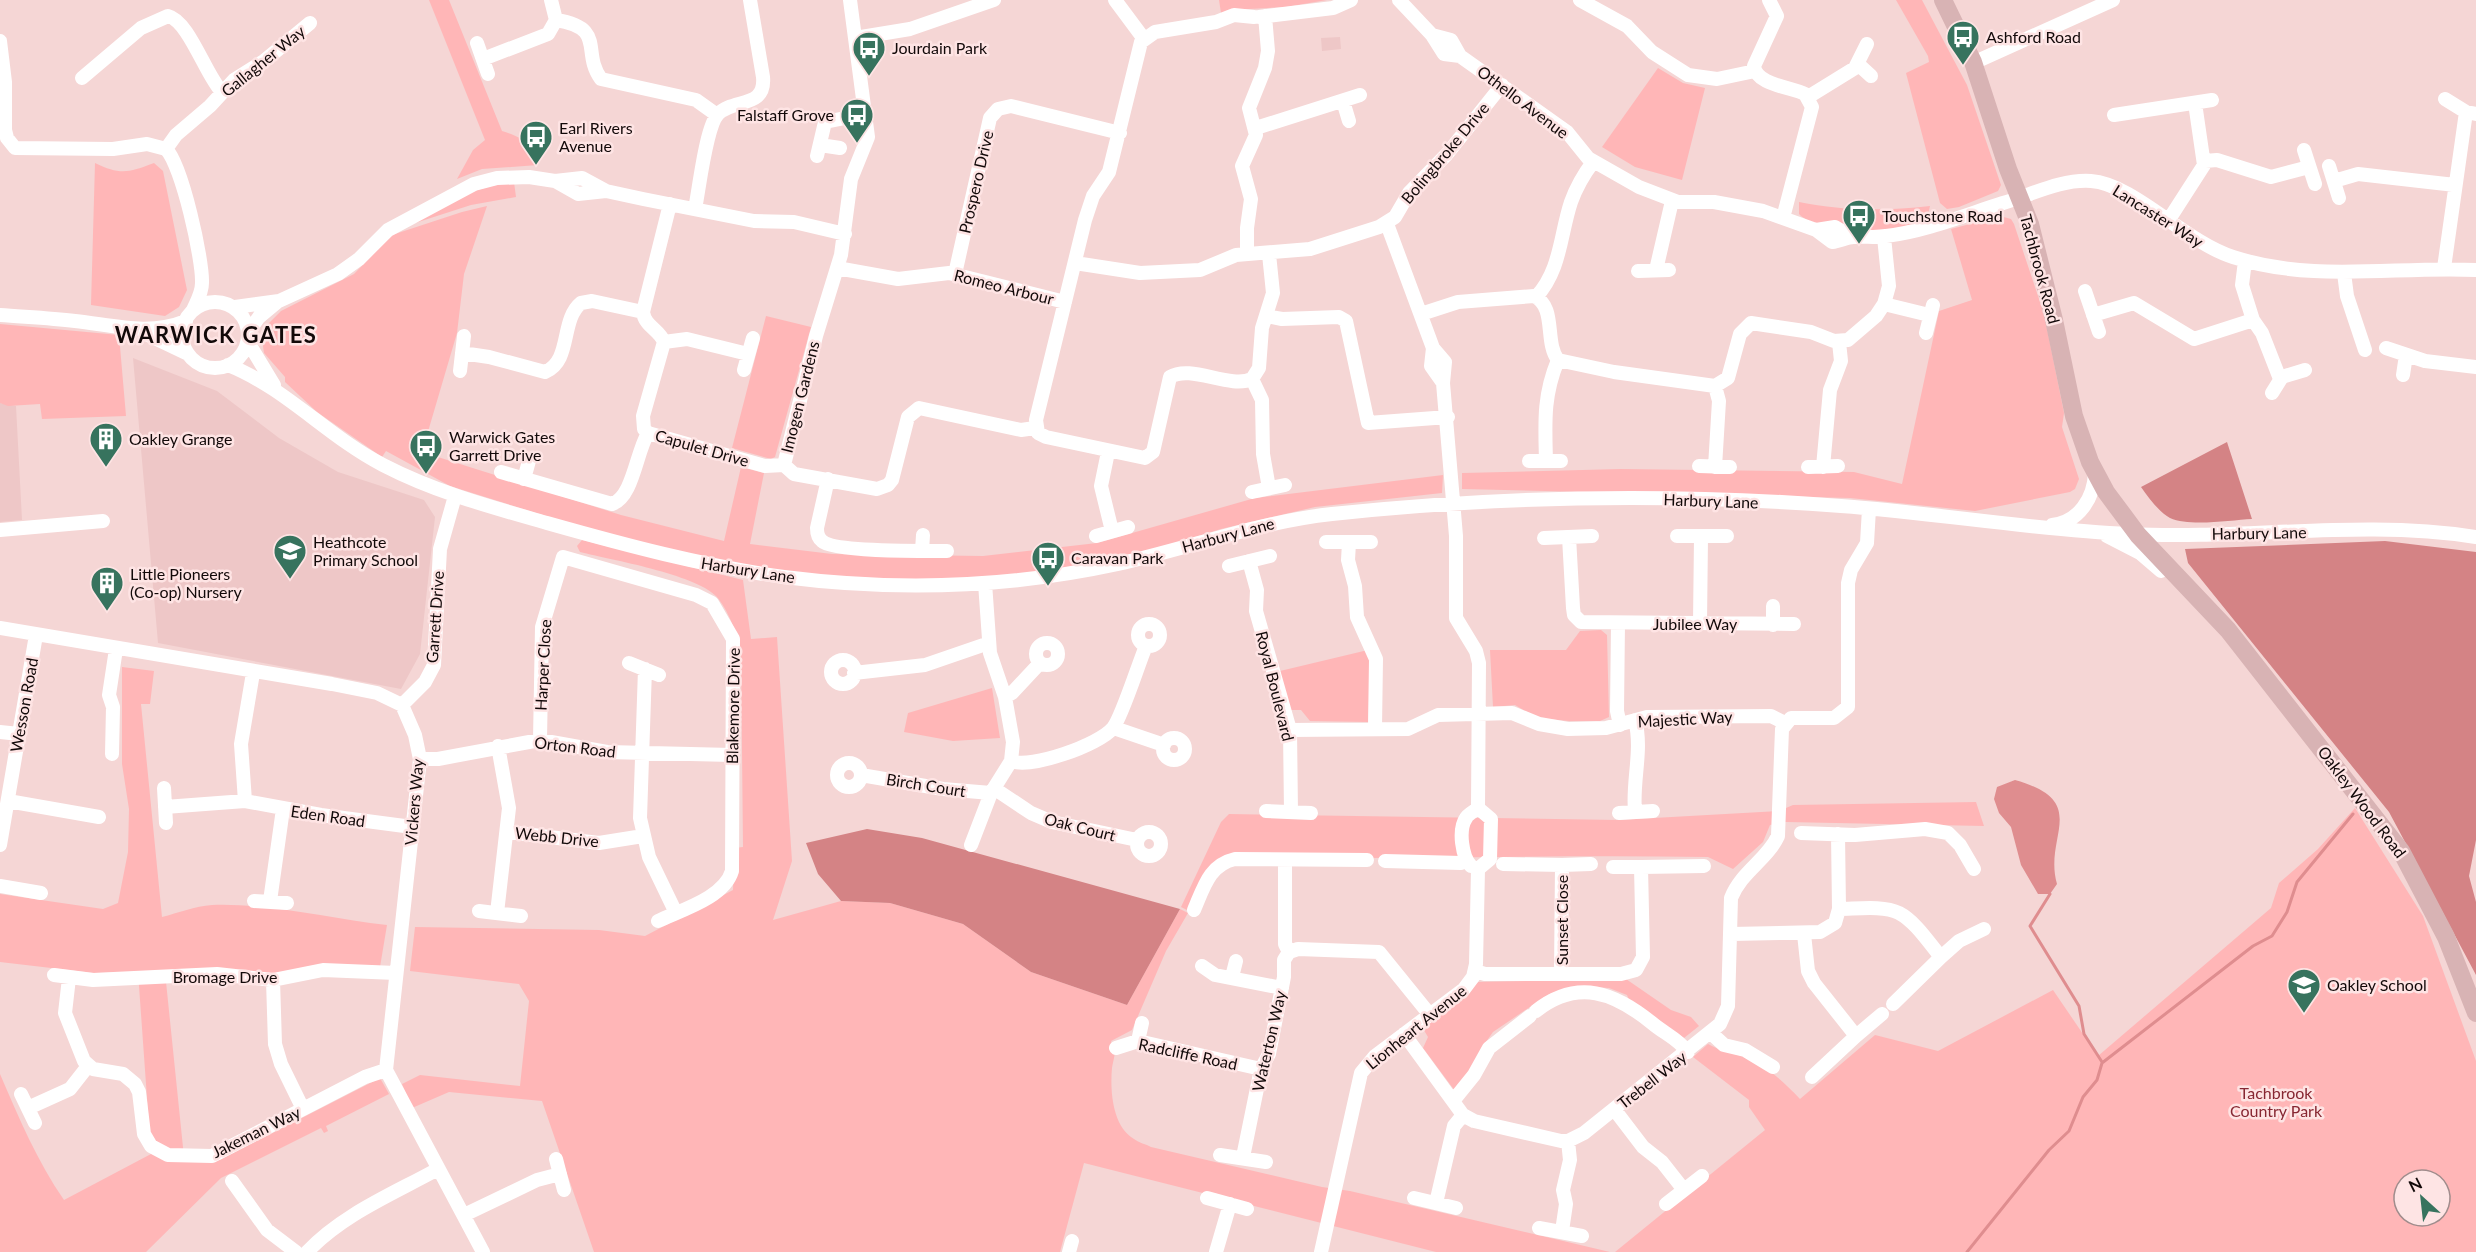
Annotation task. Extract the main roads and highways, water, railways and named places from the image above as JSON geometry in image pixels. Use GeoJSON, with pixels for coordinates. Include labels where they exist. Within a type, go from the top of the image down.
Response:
{"type":"FeatureCollection","features":[{"type":"Feature","properties":{"kind":"main road","name":"Tachbrook Road"},"geometry":{"type":"LineString","coordinates":[[1943,0],[1973,63],[2030,224],[2054,320],[2074,416],[2095,473],[2138,535]]}},
{"type":"Feature","properties":{"kind":"main road","name":"Oakley Wood Road"},"geometry":{"type":"LineString","coordinates":[[2138,535],[2214,613],[2401,851],[2446,937],[2476,1013]]}},
{"type":"Feature","properties":{"kind":"waterway"},"geometry":{"type":"LineString","coordinates":[[1967,1252],[2049,1150],[2069,1131],[2083,1097],[2097,1080],[2102,1063],[2253,946],[2272,936],[2287,912],[2297,882],[2353,814]]}},
{"type":"Feature","properties":{"kind":"waterway"},"geometry":{"type":"LineString","coordinates":[[2050,894],[2030,926],[2079,1006],[2084,1034],[2102,1062]]}},
{"type":"Feature","properties":{"kind":"place","name":"Ashford Road"},"geometry":{"type":"Point","coordinates":[1963,66]}},
{"type":"Feature","properties":{"kind":"place","name":"Jourdain Park"},"geometry":{"type":"Point","coordinates":[869,77]}},
{"type":"Feature","properties":{"kind":"place","name":"Falstaff Grove"},"geometry":{"type":"Point","coordinates":[857,144]}},
{"type":"Feature","properties":{"kind":"place","name":"Earl Rivers Avenue"},"geometry":{"type":"Point","coordinates":[536,166]}},
{"type":"Feature","properties":{"kind":"place","name":"Touchstone Road"},"geometry":{"type":"Point","coordinates":[1859,245]}},
{"type":"Feature","properties":{"kind":"place","name":"Oakley Grange"},"geometry":{"type":"Point","coordinates":[106,468]}},
{"type":"Feature","properties":{"kind":"place","name":"Warwick Gates Garrett Drive"},"geometry":{"type":"Point","coordinates":[426,475]}},
{"type":"Feature","properties":{"kind":"place","name":"Heathcote Primary School"},"geometry":{"type":"Point","coordinates":[290,580]}},
{"type":"Feature","properties":{"kind":"place","name":"Caravan Park"},"geometry":{"type":"Point","coordinates":[1048,587]}},
{"type":"Feature","properties":{"kind":"place","name":"Little Pioneers (Co-op) Nursery"},"geometry":{"type":"Point","coordinates":[107,612]}},
{"type":"Feature","properties":{"kind":"place","name":"Oakley School"},"geometry":{"type":"Point","coordinates":[2304,1014]}},
{"type":"Feature","properties":{"kind":"district","name":"WARWICK GATES"},"geometry":{"type":"Point","coordinates":[216,335]}},
{"type":"Feature","properties":{"kind":"park label","name":"Tachbrook Country Park"},"geometry":{"type":"Point","coordinates":[2276,1102]}}]}
